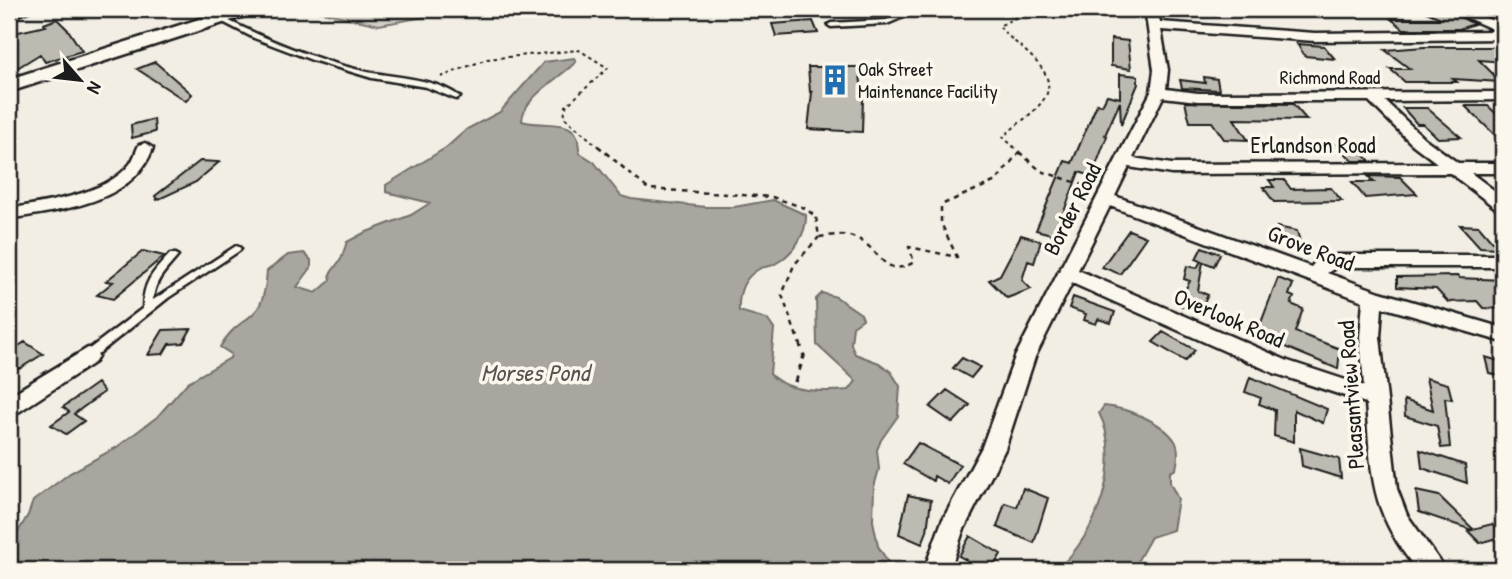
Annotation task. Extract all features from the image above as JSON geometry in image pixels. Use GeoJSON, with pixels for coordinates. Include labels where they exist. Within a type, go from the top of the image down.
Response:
{"type":"FeatureCollection","features":[{"type":"Feature","properties":{"kind":"street"},"geometry":{"type":"LineString","coordinates":[[9,15],[27,9]]}},
{"type":"Feature","properties":{"kind":"street"},"geometry":{"type":"LineString","coordinates":[[9,86],[248,9]]}},
{"type":"Feature","properties":{"kind":"street","name":"Border Road"},"geometry":{"type":"LineString","coordinates":[[937,570],[951,529],[984,470],[1017,375],[1158,92],[1161,70],[1151,9]]}},
{"type":"Feature","properties":{"kind":"street"},"geometry":{"type":"LineString","coordinates":[[1452,9],[1503,29]]}},
{"type":"Feature","properties":{"kind":"street"},"geometry":{"type":"LineString","coordinates":[[1154,26],[1315,37],[1503,35]]}},
{"type":"Feature","properties":{"kind":"street","name":"Richmond Road"},"geometry":{"type":"LineString","coordinates":[[1158,92],[1198,97],[1503,96]]}},
{"type":"Feature","properties":{"kind":"street"},"geometry":{"type":"LineString","coordinates":[[1372,96],[1400,126],[1503,205]]}},
{"type":"Feature","properties":{"kind":"street"},"geometry":{"type":"LineString","coordinates":[[9,214],[82,198],[110,188],[135,169],[145,148]]}},
{"type":"Feature","properties":{"kind":"street","name":"Erlandson Road"},"geometry":{"type":"LineString","coordinates":[[1123,161],[1172,169],[1503,168]]}},
{"type":"Feature","properties":{"kind":"street","name":"Grove Road"},"geometry":{"type":"LineString","coordinates":[[1106,196],[1373,297],[1503,335]]}},
{"type":"Feature","properties":{"kind":"street"},"geometry":{"type":"LineString","coordinates":[[1315,276],[1322,265],[1337,261],[1503,261]]}},
{"type":"Feature","properties":{"kind":"street","name":"Overlook Road"},"geometry":{"type":"LineString","coordinates":[[1067,274],[1281,367],[1376,398]]}},
{"type":"Feature","properties":{"kind":"street","name":"Pleasantview Road"},"geometry":{"type":"LineString","coordinates":[[1373,297],[1370,337],[1385,489],[1391,512],[1400,528],[1433,570]]}},
{"type":"Feature","properties":{"kind":"street"},"geometry":{"type":"LineString","coordinates":[[9,407],[88,356]]}},
{"type":"Feature","properties":{"kind":"lane"},"geometry":{"type":"LineString","coordinates":[[831,25],[887,22],[919,9]]}},
{"type":"Feature","properties":{"kind":"lane"},"geometry":{"type":"LineString","coordinates":[[221,19],[247,33],[339,66],[388,79],[434,87],[456,97]]}},
{"type":"Feature","properties":{"kind":"lane"},"geometry":{"type":"LineString","coordinates":[[88,356],[148,309],[236,249]]}},
{"type":"Feature","properties":{"kind":"lane"},"geometry":{"type":"LineString","coordinates":[[148,309],[147,292],[150,282],[173,256]]}},
{"type":"Feature","properties":{"kind":"path"},"geometry":{"type":"LineString","coordinates":[[1032,9],[999,26],[1003,34],[1043,68],[1049,83],[1046,97],[1003,137],[1041,171],[1106,196]]}},
{"type":"Feature","properties":{"kind":"path"},"geometry":{"type":"LineString","coordinates":[[437,79],[487,59],[579,50],[608,68],[566,106],[564,117],[648,189],[772,197],[806,208],[816,217],[819,237]]}},
{"type":"Feature","properties":{"kind":"path"},"geometry":{"type":"LineString","coordinates":[[795,382],[804,356],[782,295],[794,265],[819,237],[845,233],[863,240],[887,266],[904,268],[914,262],[909,247],[923,246],[948,258],[957,257],[941,223],[941,205],[996,181],[1019,152]]}},
{"type":"Feature","properties":{"kind":"shaded area"},"geometry":{"type":"Polygon","coordinates":[[[309,9],[470,9],[379,25],[309,9]]]}},
{"type":"Feature","properties":{"kind":"water","name":"Morses Pond"},"geometry":{"type":"Polygon","coordinates":[[[574,58],[576,62],[543,88],[528,104],[522,121],[568,127],[578,138],[580,153],[594,162],[621,196],[706,207],[734,207],[773,200],[806,215],[804,229],[793,249],[782,260],[761,268],[745,281],[739,298],[739,311],[767,319],[774,329],[770,374],[786,385],[818,391],[849,390],[856,381],[817,345],[816,299],[822,293],[836,297],[861,314],[863,319],[853,326],[851,344],[855,354],[879,363],[891,372],[900,386],[898,416],[877,450],[879,469],[874,487],[873,521],[878,546],[893,570],[9,570],[9,547],[33,501],[70,473],[117,447],[157,417],[188,382],[230,358],[231,354],[220,347],[228,335],[251,316],[261,302],[267,271],[288,255],[304,253],[311,260],[311,268],[297,287],[316,293],[331,280],[330,274],[341,259],[347,242],[411,215],[430,203],[386,192],[386,185],[447,147],[467,129],[500,112],[544,62],[574,58]]]}},
{"type":"Feature","properties":{"kind":"water"},"geometry":{"type":"Polygon","coordinates":[[[1104,406],[1153,422],[1162,427],[1177,444],[1176,469],[1170,472],[1170,483],[1178,499],[1173,530],[1151,537],[1138,560],[1137,570],[1056,570],[1084,538],[1102,497],[1109,453],[1106,432],[1099,413],[1104,406]]]}},
{"type":"Feature","properties":{"kind":"building"},"geometry":{"type":"Polygon","coordinates":[[[1419,9],[1445,9],[1474,24],[1459,29],[1404,29],[1391,19],[1443,19],[1419,9]]]}},
{"type":"Feature","properties":{"kind":"building"},"geometry":{"type":"Polygon","coordinates":[[[57,19],[82,51],[45,62],[40,54],[9,73],[9,34],[46,26],[44,24],[57,19]]]}},
{"type":"Feature","properties":{"kind":"building"},"geometry":{"type":"Polygon","coordinates":[[[813,21],[818,33],[776,36],[772,24],[813,21]]]}},
{"type":"Feature","properties":{"kind":"building"},"geometry":{"type":"Polygon","coordinates":[[[1111,39],[1128,41],[1131,69],[1111,66],[1111,39]]]}},
{"type":"Feature","properties":{"kind":"building"},"geometry":{"type":"Polygon","coordinates":[[[1297,44],[1324,46],[1335,59],[1305,56],[1297,44]]]}},
{"type":"Feature","properties":{"kind":"building"},"geometry":{"type":"Polygon","coordinates":[[[1503,47],[1503,62],[1479,60],[1501,82],[1453,79],[1457,82],[1405,82],[1390,69],[1410,69],[1385,50],[1503,47]]]}},
{"type":"Feature","properties":{"kind":"building"},"geometry":{"type":"Polygon","coordinates":[[[155,62],[192,94],[186,101],[137,69],[155,62]]]}},
{"type":"Feature","properties":{"kind":"building"},"geometry":{"type":"Polygon","coordinates":[[[808,67],[859,67],[863,98],[862,132],[808,129],[812,92],[808,67]]]}},
{"type":"Feature","properties":{"kind":"building"},"geometry":{"type":"Polygon","coordinates":[[[1120,74],[1138,76],[1138,84],[1121,125],[1120,102],[1105,135],[1107,136],[1092,176],[1079,172],[1055,235],[1036,230],[1065,161],[1072,163],[1097,104],[1102,105],[1107,95],[1120,98],[1120,74]]]}},
{"type":"Feature","properties":{"kind":"building"},"geometry":{"type":"Polygon","coordinates":[[[1204,77],[1217,79],[1219,90],[1182,88],[1180,80],[1205,83],[1204,77]]]}},
{"type":"Feature","properties":{"kind":"building"},"geometry":{"type":"Polygon","coordinates":[[[1185,102],[1293,104],[1307,120],[1234,119],[1248,140],[1224,139],[1212,122],[1190,122],[1185,102]]]}},
{"type":"Feature","properties":{"kind":"building"},"geometry":{"type":"Polygon","coordinates":[[[1465,106],[1488,106],[1503,120],[1503,143],[1465,106]]]}},
{"type":"Feature","properties":{"kind":"building"},"geometry":{"type":"Polygon","coordinates":[[[1403,108],[1427,108],[1461,137],[1438,138],[1423,124],[1417,124],[1403,108]]]}},
{"type":"Feature","properties":{"kind":"building"},"geometry":{"type":"Polygon","coordinates":[[[154,119],[155,132],[132,138],[131,125],[154,119]]]}},
{"type":"Feature","properties":{"kind":"building"},"geometry":{"type":"Polygon","coordinates":[[[1354,143],[1370,161],[1353,161],[1336,144],[1354,143]]]}},
{"type":"Feature","properties":{"kind":"building"},"geometry":{"type":"Polygon","coordinates":[[[200,161],[219,162],[196,182],[157,200],[155,196],[200,161]]]}},
{"type":"Feature","properties":{"kind":"building"},"geometry":{"type":"Polygon","coordinates":[[[1368,176],[1400,177],[1417,194],[1365,198],[1352,182],[1374,182],[1368,176]]]}},
{"type":"Feature","properties":{"kind":"building"},"geometry":{"type":"Polygon","coordinates":[[[1269,180],[1284,180],[1291,189],[1331,188],[1342,201],[1274,202],[1263,187],[1274,187],[1269,180]]]}},
{"type":"Feature","properties":{"kind":"building"},"geometry":{"type":"Polygon","coordinates":[[[1460,225],[1479,226],[1498,248],[1480,247],[1460,225]]]}},
{"type":"Feature","properties":{"kind":"building"},"geometry":{"type":"Polygon","coordinates":[[[1277,227],[1297,231],[1302,249],[1282,245],[1277,227]]]}},
{"type":"Feature","properties":{"kind":"building"},"geometry":{"type":"Polygon","coordinates":[[[1129,230],[1146,237],[1120,274],[1102,267],[1129,230]]]}},
{"type":"Feature","properties":{"kind":"building"},"geometry":{"type":"Polygon","coordinates":[[[1021,235],[1041,241],[1034,263],[1028,261],[1022,280],[1031,289],[1007,298],[989,280],[1000,275],[1021,235]]]}},
{"type":"Feature","properties":{"kind":"building"},"geometry":{"type":"Polygon","coordinates":[[[1202,247],[1220,254],[1214,266],[1196,259],[1202,247]]]}},
{"type":"Feature","properties":{"kind":"building"},"geometry":{"type":"Polygon","coordinates":[[[143,251],[164,256],[113,299],[97,295],[113,282],[106,281],[143,251]]]}},
{"type":"Feature","properties":{"kind":"building"},"geometry":{"type":"Polygon","coordinates":[[[1201,261],[1198,291],[1208,295],[1199,313],[1177,304],[1190,281],[1184,279],[1187,266],[1197,268],[1201,261]]]}},
{"type":"Feature","properties":{"kind":"building"},"geometry":{"type":"Polygon","coordinates":[[[1457,276],[1503,280],[1503,309],[1483,308],[1477,301],[1448,302],[1436,289],[1397,287],[1397,277],[1457,276]]]}},
{"type":"Feature","properties":{"kind":"building"},"geometry":{"type":"Polygon","coordinates":[[[1278,278],[1293,284],[1289,295],[1294,297],[1291,304],[1303,309],[1295,332],[1340,349],[1338,369],[1280,345],[1281,342],[1265,336],[1266,331],[1259,328],[1278,278]]]}},
{"type":"Feature","properties":{"kind":"building"},"geometry":{"type":"Polygon","coordinates":[[[1073,297],[1115,312],[1111,323],[1098,319],[1096,324],[1084,320],[1086,314],[1069,308],[1073,297]]]}},
{"type":"Feature","properties":{"kind":"building"},"geometry":{"type":"Polygon","coordinates":[[[191,329],[183,343],[169,344],[163,354],[148,355],[163,330],[191,329]]]}},
{"type":"Feature","properties":{"kind":"building"},"geometry":{"type":"Polygon","coordinates":[[[1163,332],[1195,350],[1185,361],[1153,342],[1163,332]]]}},
{"type":"Feature","properties":{"kind":"building"},"geometry":{"type":"Polygon","coordinates":[[[25,342],[43,354],[19,369],[9,362],[9,352],[25,342]]]}},
{"type":"Feature","properties":{"kind":"building"},"geometry":{"type":"Polygon","coordinates":[[[1485,357],[1503,362],[1503,377],[1489,373],[1485,357]]]}},
{"type":"Feature","properties":{"kind":"building"},"geometry":{"type":"Polygon","coordinates":[[[962,358],[980,367],[971,378],[953,368],[962,358]]]}},
{"type":"Feature","properties":{"kind":"building"},"geometry":{"type":"Polygon","coordinates":[[[1250,377],[1327,409],[1323,423],[1294,410],[1294,442],[1274,436],[1275,410],[1259,404],[1261,398],[1245,392],[1250,377]]]}},
{"type":"Feature","properties":{"kind":"building"},"geometry":{"type":"Polygon","coordinates":[[[1426,378],[1448,384],[1452,399],[1445,398],[1450,447],[1441,448],[1437,426],[1405,416],[1404,400],[1433,410],[1426,378]]]}},
{"type":"Feature","properties":{"kind":"building"},"geometry":{"type":"Polygon","coordinates":[[[97,383],[104,392],[74,414],[84,421],[66,434],[51,425],[69,412],[63,407],[97,383]]]}},
{"type":"Feature","properties":{"kind":"building"},"geometry":{"type":"Polygon","coordinates":[[[947,390],[970,405],[953,423],[930,407],[947,390]]]}},
{"type":"Feature","properties":{"kind":"building"},"geometry":{"type":"Polygon","coordinates":[[[918,443],[960,465],[948,484],[934,476],[933,481],[903,464],[918,443]]]}},
{"type":"Feature","properties":{"kind":"building"},"geometry":{"type":"Polygon","coordinates":[[[1300,448],[1339,459],[1341,478],[1302,466],[1300,448]]]}},
{"type":"Feature","properties":{"kind":"building"},"geometry":{"type":"Polygon","coordinates":[[[1420,450],[1465,465],[1467,483],[1422,468],[1420,450]]]}},
{"type":"Feature","properties":{"kind":"building"},"geometry":{"type":"Polygon","coordinates":[[[1023,488],[1048,498],[1034,543],[997,527],[1005,503],[1017,507],[1023,488]]]}},
{"type":"Feature","properties":{"kind":"building"},"geometry":{"type":"Polygon","coordinates":[[[1416,491],[1439,496],[1473,529],[1492,524],[1503,536],[1480,543],[1468,531],[1472,530],[1419,512],[1416,491]]]}},
{"type":"Feature","properties":{"kind":"building"},"geometry":{"type":"Polygon","coordinates":[[[908,495],[931,500],[927,531],[922,544],[899,534],[908,495]]]}},
{"type":"Feature","properties":{"kind":"building"},"geometry":{"type":"Polygon","coordinates":[[[970,536],[1001,554],[993,568],[984,563],[980,570],[963,566],[966,560],[959,556],[970,536]]]}},
{"type":"Feature","properties":{"kind":"place","name":"Oak Street Maintenance Facility"},"geometry":{"type":"Point","coordinates":[835,80]}}]}
